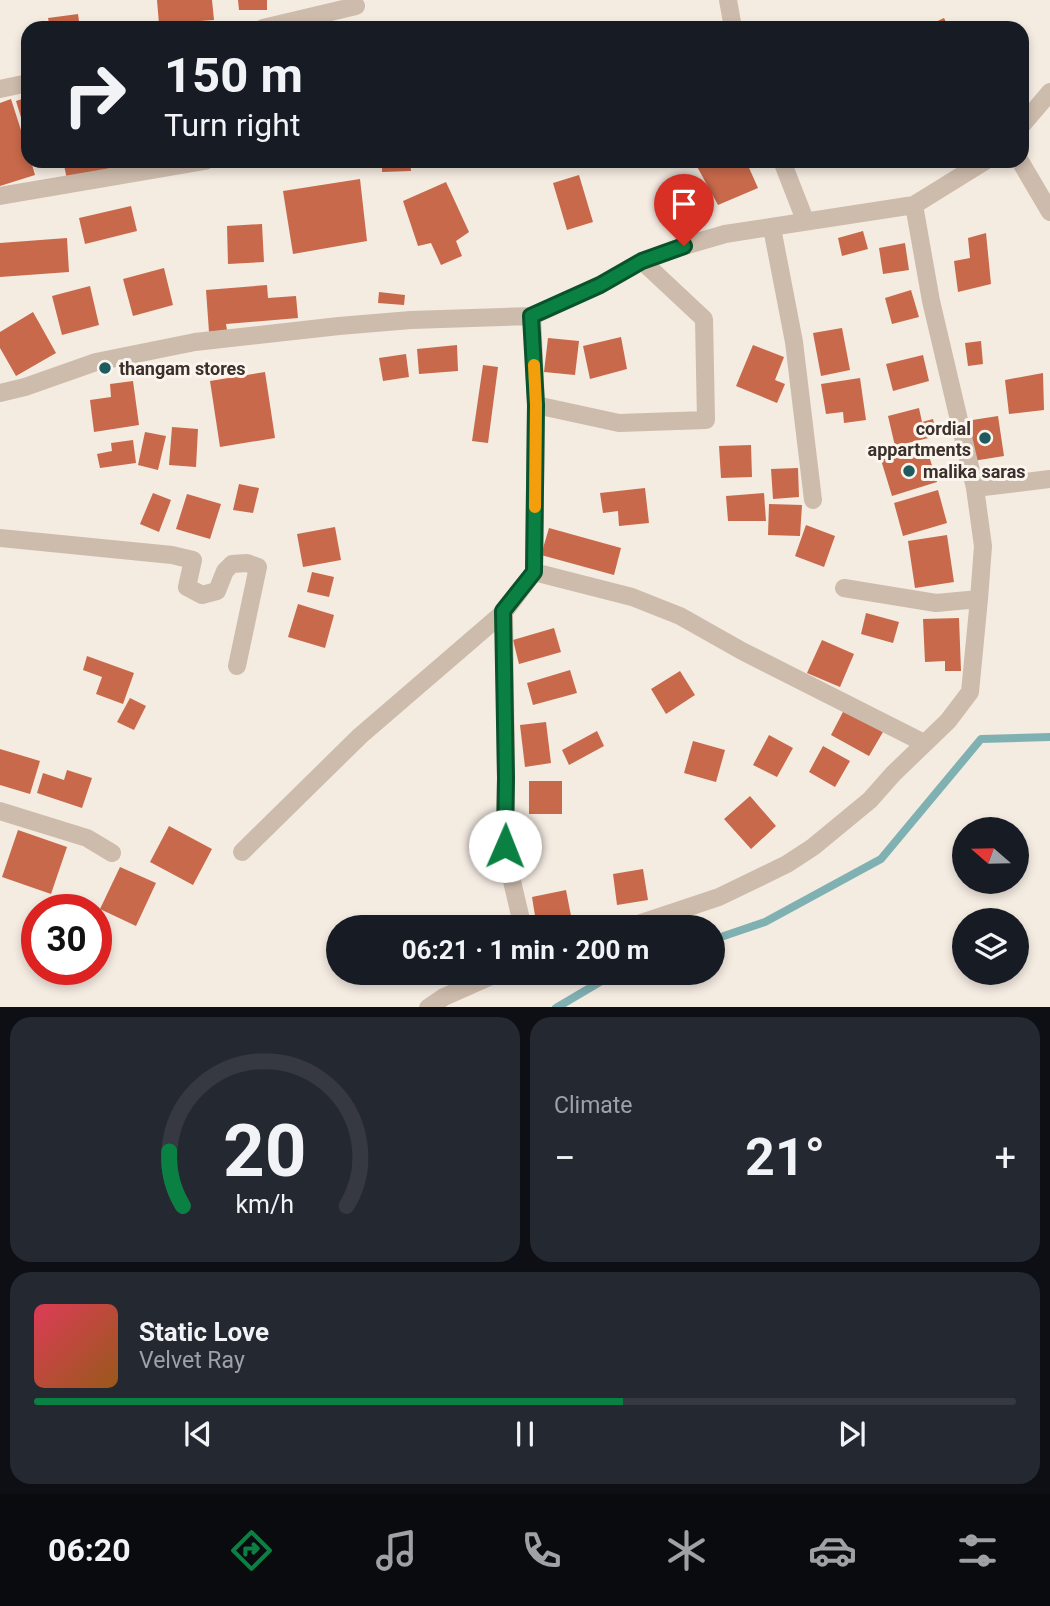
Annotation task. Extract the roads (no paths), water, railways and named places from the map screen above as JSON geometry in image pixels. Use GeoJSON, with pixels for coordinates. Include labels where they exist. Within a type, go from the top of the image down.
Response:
{"type":"FeatureCollection","features":[{"type":"Feature","properties":{"kind":"street"},"geometry":{"type":"LineString","coordinates":[[728,0],[732,21]]}},
{"type":"Feature","properties":{"kind":"street"},"geometry":{"type":"LineString","coordinates":[[293,21],[356,6]]}},
{"type":"Feature","properties":{"kind":"street"},"geometry":{"type":"LineString","coordinates":[[0,89],[21,84]]}},
{"type":"Feature","properties":{"kind":"street"},"geometry":{"type":"LineString","coordinates":[[1029,117],[1050,92]]}},
{"type":"Feature","properties":{"kind":"street"},"geometry":{"type":"LineString","coordinates":[[0,196],[164,168]]}},
{"type":"Feature","properties":{"kind":"street"},"geometry":{"type":"LineString","coordinates":[[785,168],[805,220]]}},
{"type":"Feature","properties":{"kind":"street"},"geometry":{"type":"LineString","coordinates":[[0,393],[96,362],[195,342],[339,326],[531,316],[600,285],[642,261],[725,234],[914,205],[974,168]]}},
{"type":"Feature","properties":{"kind":"street"},"geometry":{"type":"LineString","coordinates":[[1024,168],[1050,212]]}},
{"type":"Feature","properties":{"kind":"street"},"geometry":{"type":"LineString","coordinates":[[665,915],[719,897],[787,864],[813,847],[870,800],[948,721],[970,692],[983,546],[975,488],[931,301],[914,205]]}},
{"type":"Feature","properties":{"kind":"street"},"geometry":{"type":"LineString","coordinates":[[772,228],[794,342],[813,500]]}},
{"type":"Feature","properties":{"kind":"street"},"geometry":{"type":"LineString","coordinates":[[536,405],[619,423],[706,419],[704,319],[642,261]]}},
{"type":"Feature","properties":{"kind":"street"},"geometry":{"type":"LineString","coordinates":[[242,852],[360,736],[503,611],[534,572],[536,405],[531,316]]}},
{"type":"Feature","properties":{"kind":"street"},"geometry":{"type":"LineString","coordinates":[[975,488],[1050,479]]}},
{"type":"Feature","properties":{"kind":"street"},"geometry":{"type":"LineString","coordinates":[[0,538],[172,555],[193,560],[187,587],[202,595],[217,592],[225,571],[232,564],[247,563],[258,567],[237,666]]}},
{"type":"Feature","properties":{"kind":"street"},"geometry":{"type":"LineString","coordinates":[[534,572],[632,597],[680,615],[741,651],[924,743]]}},
{"type":"Feature","properties":{"kind":"street"},"geometry":{"type":"LineString","coordinates":[[844,588],[936,603],[979,599]]}},
{"type":"Feature","properties":{"kind":"street"},"geometry":{"type":"LineString","coordinates":[[503,611],[505,846],[520,915]]}},
{"type":"Feature","properties":{"kind":"street"},"geometry":{"type":"LineString","coordinates":[[0,811],[87,838],[112,853]]}},
{"type":"Feature","properties":{"kind":"street"},"geometry":{"type":"LineString","coordinates":[[428,1007],[472,985]]}},
{"type":"Feature","properties":{"kind":"waterway"},"geometry":{"type":"LineString","coordinates":[[725,936],[765,922],[881,859],[981,739],[1050,737]]}},
{"type":"Feature","properties":{"kind":"waterway"},"geometry":{"type":"LineString","coordinates":[[558,1007],[595,985]]}},
{"type":"Feature","properties":{"kind":"place","name":"thangam stores"},"geometry":{"type":"Point","coordinates":[105,368]}},
{"type":"Feature","properties":{"kind":"place","name":"cordial appartments"},"geometry":{"type":"Point","coordinates":[985,438]}},
{"type":"Feature","properties":{"kind":"place","name":"malika saras"},"geometry":{"type":"Point","coordinates":[909,471]}}]}
